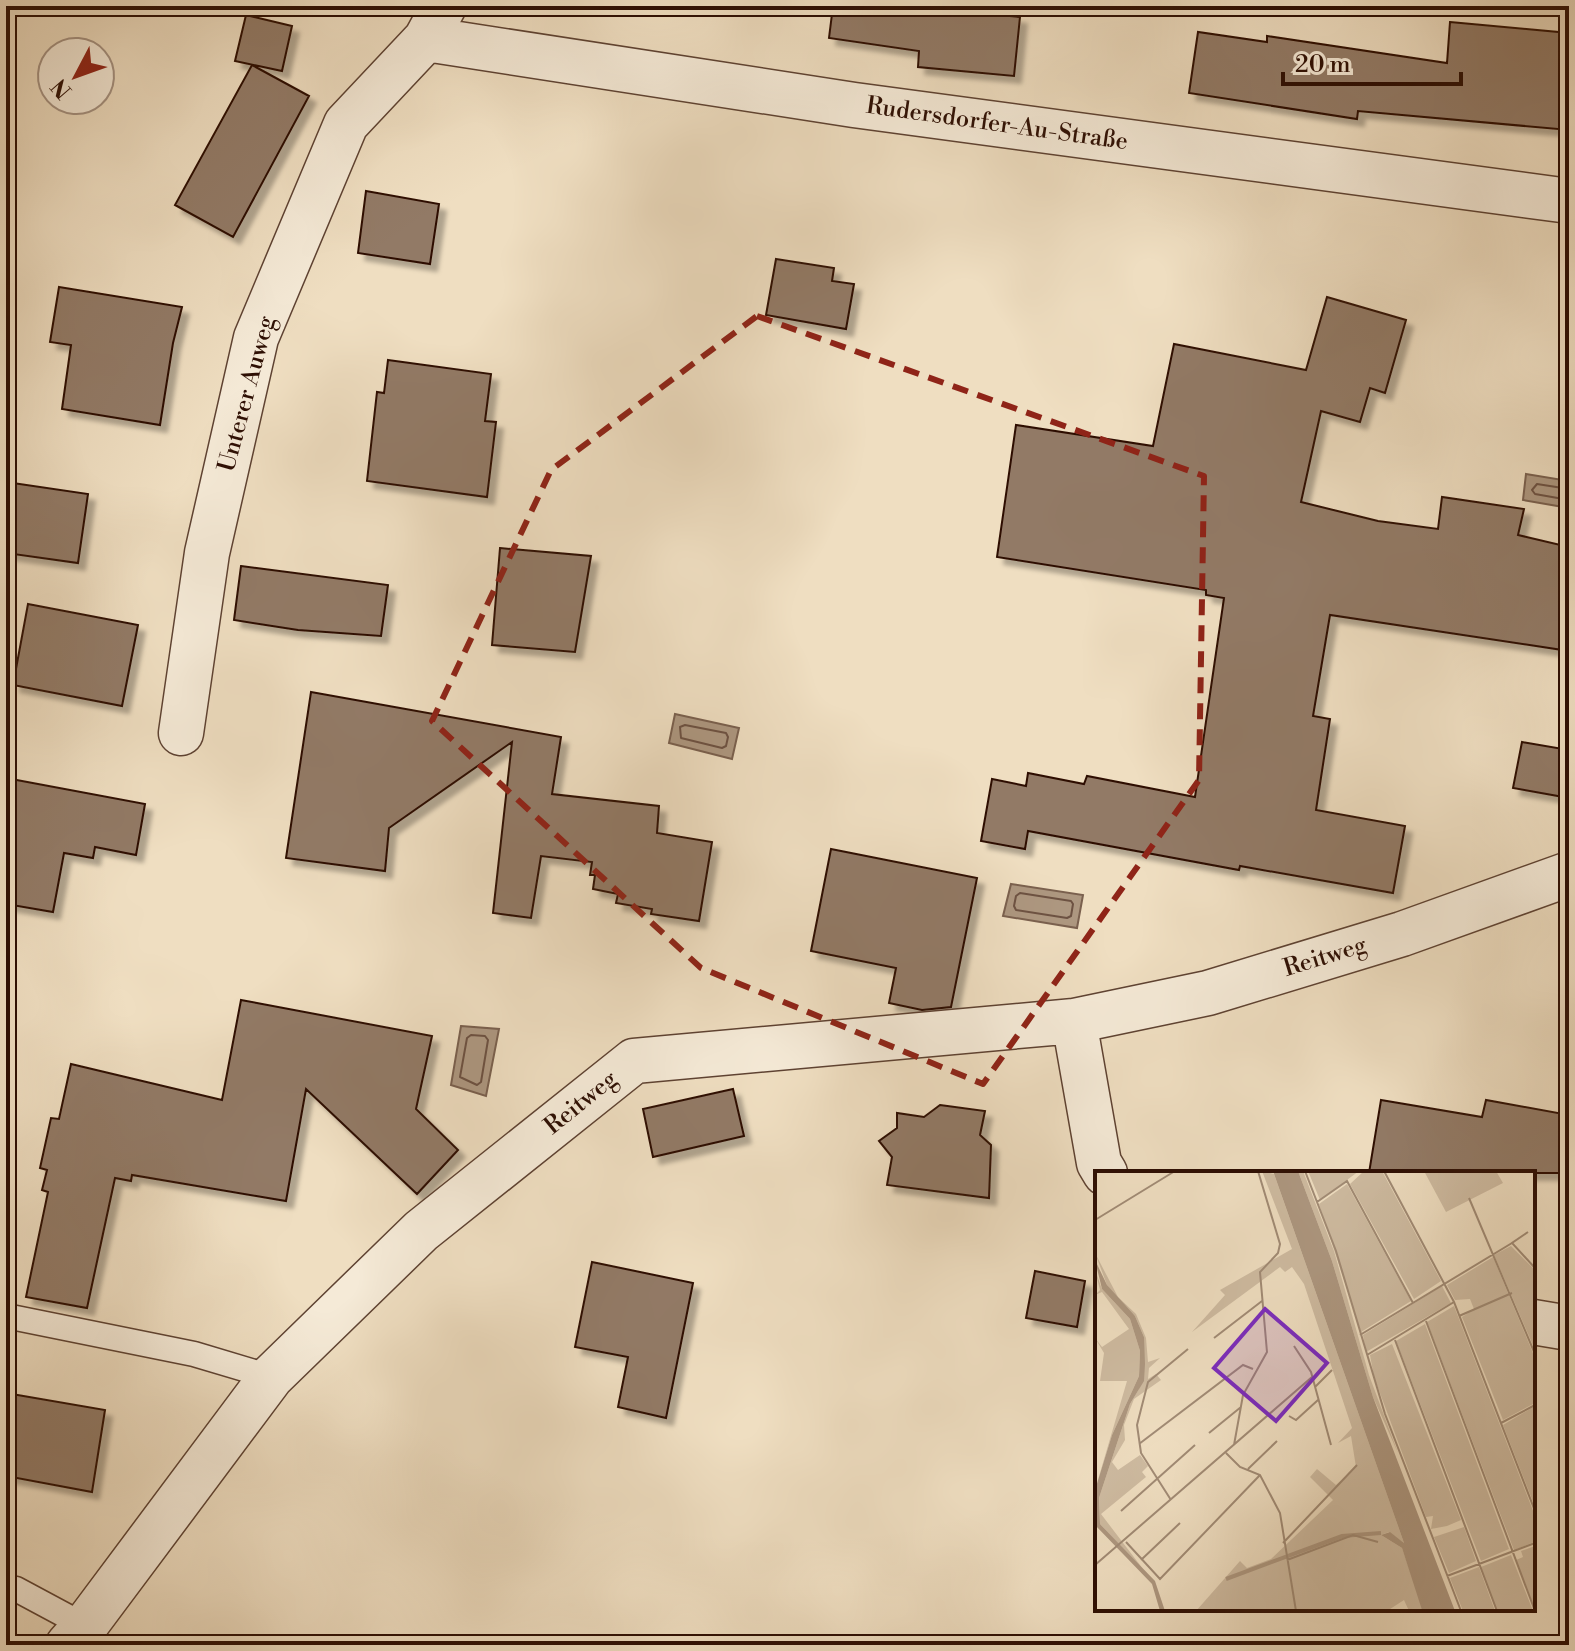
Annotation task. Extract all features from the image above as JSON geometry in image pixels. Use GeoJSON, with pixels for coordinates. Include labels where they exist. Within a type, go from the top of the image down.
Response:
{"type":"FeatureCollection","features":[{"type":"Feature","properties":{"kind":"street","name":"Rudersdorfer-Au-Straße"},"geometry":{"type":"LineString","coordinates":[[435,22],[854,105],[1569,201]]}},
{"type":"Feature","properties":{"kind":"street","name":"Unterer Auweg"},"geometry":{"type":"LineString","coordinates":[[181,733],[207,553],[256,338],[346,124],[435,22]]}},
{"type":"Feature","properties":{"kind":"street","name":"Reitweg"},"geometry":{"type":"LineString","coordinates":[[76,1636],[271,1377],[421,1231],[634,1061],[1074,1021],[1208,993],[1402,934],[1569,874]]}},
{"type":"Feature","properties":{"kind":"street"},"geometry":{"type":"LineString","coordinates":[[1074,1021],[1099,1163],[1104,1171]]}},
{"type":"Feature","properties":{"kind":"street"},"geometry":{"type":"LineString","coordinates":[[1535,1322],[1569,1328]]}},
{"type":"Feature","properties":{"kind":"lane"},"geometry":{"type":"LineString","coordinates":[[6,1316],[194,1354],[271,1377]]}},
{"type":"Feature","properties":{"kind":"lane","name":"Reitweg"},"geometry":{"type":"LineString","coordinates":[[6,1587],[16,1589],[76,1636]]}},
{"type":"Feature","properties":{"kind":"highlighted area"},"geometry":{"type":"Polygon","coordinates":[[[757,316],[1204,476],[1199,780],[983,1084],[701,968],[432,721],[551,470],[757,316]]]}},
{"type":"Feature","properties":{"kind":"water"},"geometry":{"type":"Polygon","coordinates":[[[1526,474],[1569,481],[1569,508],[1523,500],[1526,474]]]}},
{"type":"Feature","properties":{"kind":"water"},"geometry":{"type":"Polygon","coordinates":[[[675,714],[739,728],[732,759],[669,743],[675,714]]]}},
{"type":"Feature","properties":{"kind":"water"},"geometry":{"type":"Polygon","coordinates":[[[1011,884],[1083,895],[1077,928],[1003,916],[1011,884]]]}},
{"type":"Feature","properties":{"kind":"water"},"geometry":{"type":"Polygon","coordinates":[[[461,1026],[499,1029],[486,1096],[451,1085],[461,1026]]]}},
{"type":"Feature","properties":{"kind":"building"},"geometry":{"type":"Polygon","coordinates":[[[833,6],[898,6],[1020,17],[1014,76],[918,67],[919,51],[829,38],[833,6]]]}},
{"type":"Feature","properties":{"kind":"building"},"geometry":{"type":"Polygon","coordinates":[[[246,15],[292,26],[282,71],[235,61],[246,15]]]}},
{"type":"Feature","properties":{"kind":"building"},"geometry":{"type":"Polygon","coordinates":[[[1450,22],[1569,33],[1569,130],[1358,111],[1357,119],[1189,93],[1198,32],[1267,42],[1267,36],[1447,63],[1450,22]]]}},
{"type":"Feature","properties":{"kind":"building"},"geometry":{"type":"Polygon","coordinates":[[[252,65],[309,96],[233,237],[175,205],[252,65]]]}},
{"type":"Feature","properties":{"kind":"building"},"geometry":{"type":"Polygon","coordinates":[[[366,191],[439,204],[430,264],[358,253],[366,191]]]}},
{"type":"Feature","properties":{"kind":"building"},"geometry":{"type":"Polygon","coordinates":[[[776,259],[834,268],[832,281],[854,284],[846,329],[766,315],[776,259]]]}},
{"type":"Feature","properties":{"kind":"building"},"geometry":{"type":"Polygon","coordinates":[[[59,287],[182,307],[160,425],[62,409],[71,345],[50,342],[59,287]]]}},
{"type":"Feature","properties":{"kind":"building"},"geometry":{"type":"Polygon","coordinates":[[[1327,297],[1406,320],[1385,393],[1370,388],[1360,422],[1321,411],[1301,502],[1378,521],[1438,529],[1442,497],[1524,509],[1518,535],[1569,547],[1569,651],[1330,615],[1313,716],[1330,719],[1316,810],[1405,826],[1393,893],[1240,866],[1239,870],[1028,831],[1025,849],[981,841],[992,779],[1026,786],[1028,773],[1084,784],[1087,776],[1195,797],[1224,598],[1206,595],[1206,590],[997,557],[1016,425],[1153,446],[1174,344],[1306,370],[1327,297]]]}},
{"type":"Feature","properties":{"kind":"building"},"geometry":{"type":"Polygon","coordinates":[[[388,360],[491,374],[485,421],[496,422],[487,497],[367,481],[377,392],[384,393],[388,360]]]}},
{"type":"Feature","properties":{"kind":"building"},"geometry":{"type":"Polygon","coordinates":[[[6,482],[88,494],[78,563],[6,553],[6,482]]]}},
{"type":"Feature","properties":{"kind":"building"},"geometry":{"type":"Polygon","coordinates":[[[500,548],[591,556],[575,652],[492,645],[500,548]]]}},
{"type":"Feature","properties":{"kind":"building"},"geometry":{"type":"Polygon","coordinates":[[[241,566],[388,585],[381,636],[298,630],[234,620],[241,566]]]}},
{"type":"Feature","properties":{"kind":"building"},"geometry":{"type":"Polygon","coordinates":[[[28,604],[138,625],[122,706],[13,685],[28,604]]]}},
{"type":"Feature","properties":{"kind":"building"},"geometry":{"type":"Polygon","coordinates":[[[311,692],[561,737],[552,794],[659,806],[657,833],[712,842],[699,921],[651,914],[652,909],[616,903],[618,894],[593,889],[595,875],[590,875],[592,862],[541,856],[531,918],[493,913],[512,742],[389,828],[385,871],[286,858],[311,692]]]}},
{"type":"Feature","properties":{"kind":"building"},"geometry":{"type":"Polygon","coordinates":[[[1522,742],[1569,750],[1569,798],[1513,788],[1522,742]]]}},
{"type":"Feature","properties":{"kind":"building"},"geometry":{"type":"Polygon","coordinates":[[[6,778],[145,804],[136,855],[95,847],[93,858],[64,853],[53,912],[6,904],[6,778]]]}},
{"type":"Feature","properties":{"kind":"building"},"geometry":{"type":"Polygon","coordinates":[[[831,849],[977,878],[951,1007],[922,1010],[889,1003],[896,968],[811,951],[831,849]]]}},
{"type":"Feature","properties":{"kind":"building"},"geometry":{"type":"Polygon","coordinates":[[[241,1000],[432,1036],[416,1109],[458,1150],[417,1194],[306,1089],[286,1201],[132,1175],[131,1181],[115,1178],[87,1308],[26,1297],[48,1192],[42,1190],[47,1170],[40,1168],[51,1118],[59,1119],[71,1064],[222,1100],[241,1000]]]}},
{"type":"Feature","properties":{"kind":"building"},"geometry":{"type":"Polygon","coordinates":[[[733,1089],[744,1136],[653,1157],[643,1109],[733,1089]]]}},
{"type":"Feature","properties":{"kind":"building"},"geometry":{"type":"Polygon","coordinates":[[[1381,1100],[1482,1117],[1486,1100],[1569,1115],[1569,1173],[1369,1171],[1381,1100]]]}},
{"type":"Feature","properties":{"kind":"building"},"geometry":{"type":"Polygon","coordinates":[[[940,1105],[985,1111],[980,1135],[991,1145],[989,1198],[887,1185],[892,1157],[879,1141],[897,1128],[897,1113],[924,1117],[940,1105]]]}},
{"type":"Feature","properties":{"kind":"building"},"geometry":{"type":"Polygon","coordinates":[[[592,1262],[693,1283],[666,1418],[618,1407],[628,1357],[575,1347],[592,1262]]]}},
{"type":"Feature","properties":{"kind":"building"},"geometry":{"type":"Polygon","coordinates":[[[1035,1271],[1085,1281],[1077,1327],[1026,1318],[1035,1271]]]}},
{"type":"Feature","properties":{"kind":"building"},"geometry":{"type":"Polygon","coordinates":[[[6,1393],[105,1410],[92,1492],[6,1476],[6,1393]]]}}]}
